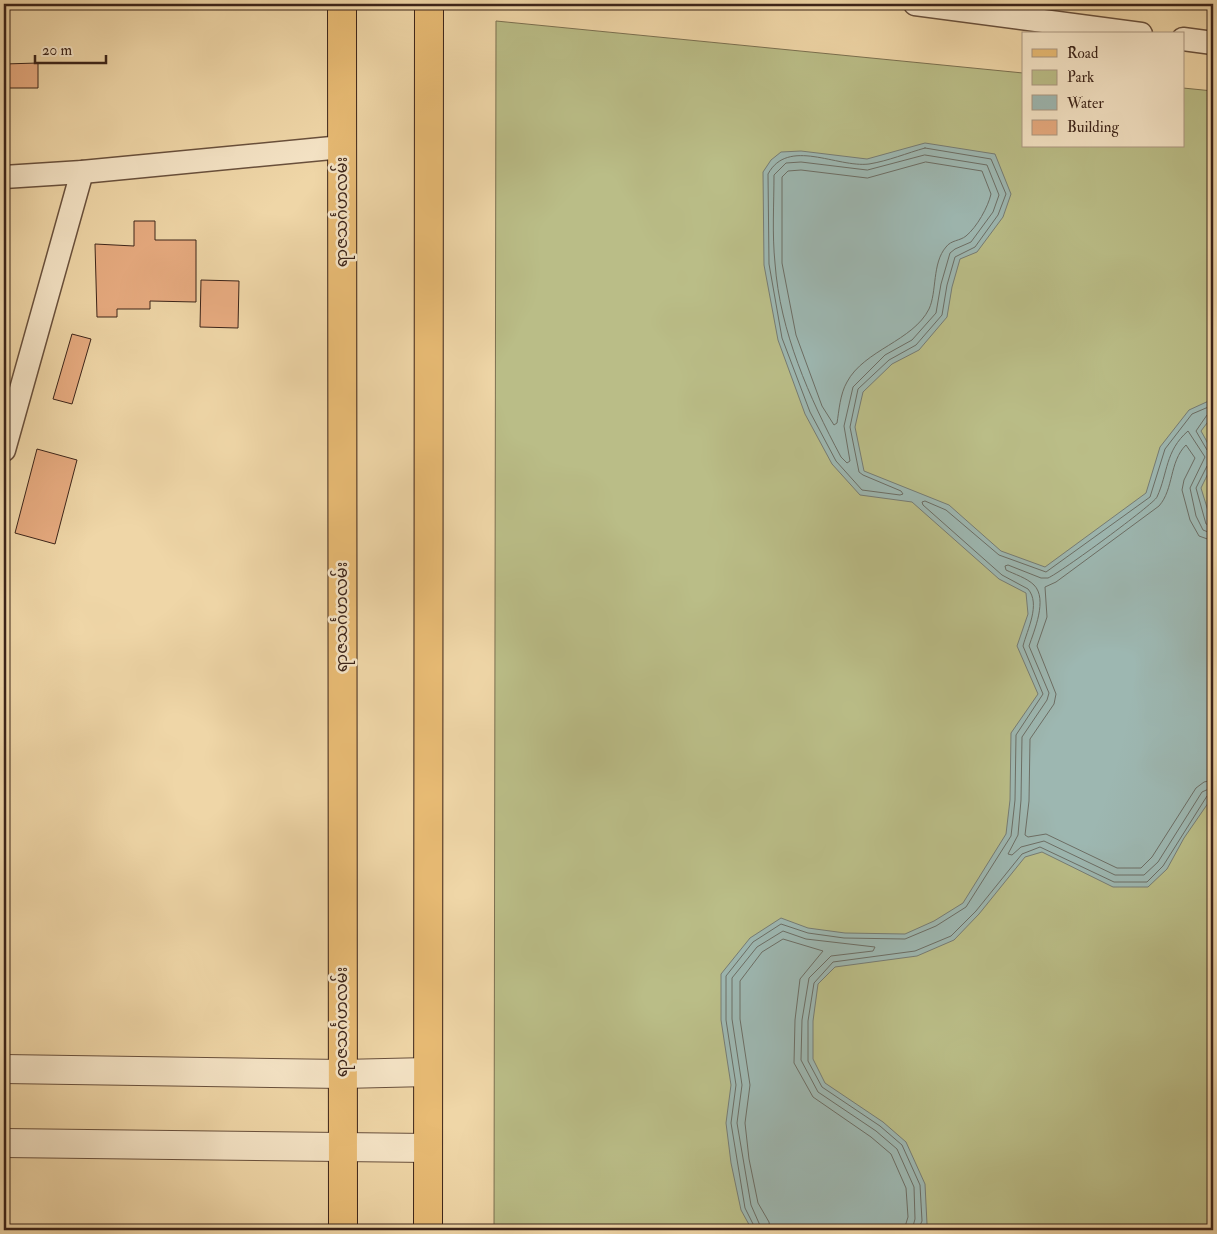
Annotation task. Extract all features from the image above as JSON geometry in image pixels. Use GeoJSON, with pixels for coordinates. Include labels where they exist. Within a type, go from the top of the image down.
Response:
{"type":"FeatureCollection","features":[{"type":"Feature","properties":{"kind":"main road","name":"ရာဇသင်္ဂဟလမ်း"},"geometry":{"type":"LineString","coordinates":[[342,4],[342,1230]]}},
{"type":"Feature","properties":{"kind":"main road"},"geometry":{"type":"LineString","coordinates":[[428,1230],[429,4]]}},
{"type":"Feature","properties":{"kind":"street"},"geometry":{"type":"LineString","coordinates":[[915,4],[1126,32]]}},
{"type":"Feature","properties":{"kind":"street"},"geometry":{"type":"LineString","coordinates":[[1184,39],[1213,43]]}},
{"type":"Feature","properties":{"kind":"street"},"geometry":{"type":"LineString","coordinates":[[4,177],[82,172],[342,147]]}},
{"type":"Feature","properties":{"kind":"street"},"geometry":{"type":"LineString","coordinates":[[4,450],[82,172]]}},
{"type":"Feature","properties":{"kind":"street"},"geometry":{"type":"LineString","coordinates":[[4,1069],[342,1074],[428,1072]]}},
{"type":"Feature","properties":{"kind":"street"},"geometry":{"type":"LineString","coordinates":[[4,1143],[428,1148]]}},
{"type":"Feature","properties":{"kind":"green space"},"geometry":{"type":"Polygon","coordinates":[[[496,21],[1022,73],[1022,148],[1184,148],[1184,88],[1213,91],[1213,1230],[494,1230],[496,21]]]}},
{"type":"Feature","properties":{"kind":"water"},"geometry":{"type":"Polygon","coordinates":[[[925,143],[995,154],[1011,194],[1003,217],[977,252],[960,259],[952,287],[947,317],[919,350],[892,364],[863,392],[855,427],[864,471],[949,505],[1001,551],[1045,567],[1146,493],[1160,447],[1189,410],[1213,399],[1213,415],[1201,431],[1210,448],[1212,459],[1201,488],[1213,527],[1213,796],[1184,838],[1167,869],[1148,887],[1113,887],[1042,852],[1025,857],[979,914],[954,940],[917,956],[835,967],[818,984],[813,1021],[813,1059],[825,1083],[883,1122],[906,1142],[925,1184],[927,1224],[921,1230],[752,1230],[741,1210],[731,1163],[726,1123],[731,1085],[721,1020],[721,974],[750,938],[781,918],[808,928],[845,933],[905,934],[934,921],[963,903],[1006,834],[1010,800],[1011,733],[1038,694],[1017,646],[1028,614],[1026,593],[999,579],[912,502],[860,495],[832,464],[805,414],[778,340],[764,265],[763,172],[771,160],[781,152],[801,151],[867,159],[925,143]]]}},
{"type":"Feature","properties":{"kind":"building"},"geometry":{"type":"Polygon","coordinates":[[[38,63],[38,88],[4,88],[4,64],[38,63]]]}},
{"type":"Feature","properties":{"kind":"building"},"geometry":{"type":"Polygon","coordinates":[[[134,221],[155,221],[155,240],[196,240],[196,302],[150,301],[150,309],[117,309],[117,317],[97,317],[95,244],[134,246],[134,221]]]}},
{"type":"Feature","properties":{"kind":"building"},"geometry":{"type":"Polygon","coordinates":[[[201,280],[239,281],[238,328],[200,327],[201,280]]]}},
{"type":"Feature","properties":{"kind":"building"},"geometry":{"type":"Polygon","coordinates":[[[72,334],[91,339],[72,404],[53,399],[72,334]]]}},
{"type":"Feature","properties":{"kind":"building"},"geometry":{"type":"Polygon","coordinates":[[[37,449],[77,460],[55,544],[15,533],[37,449]]]}}]}
